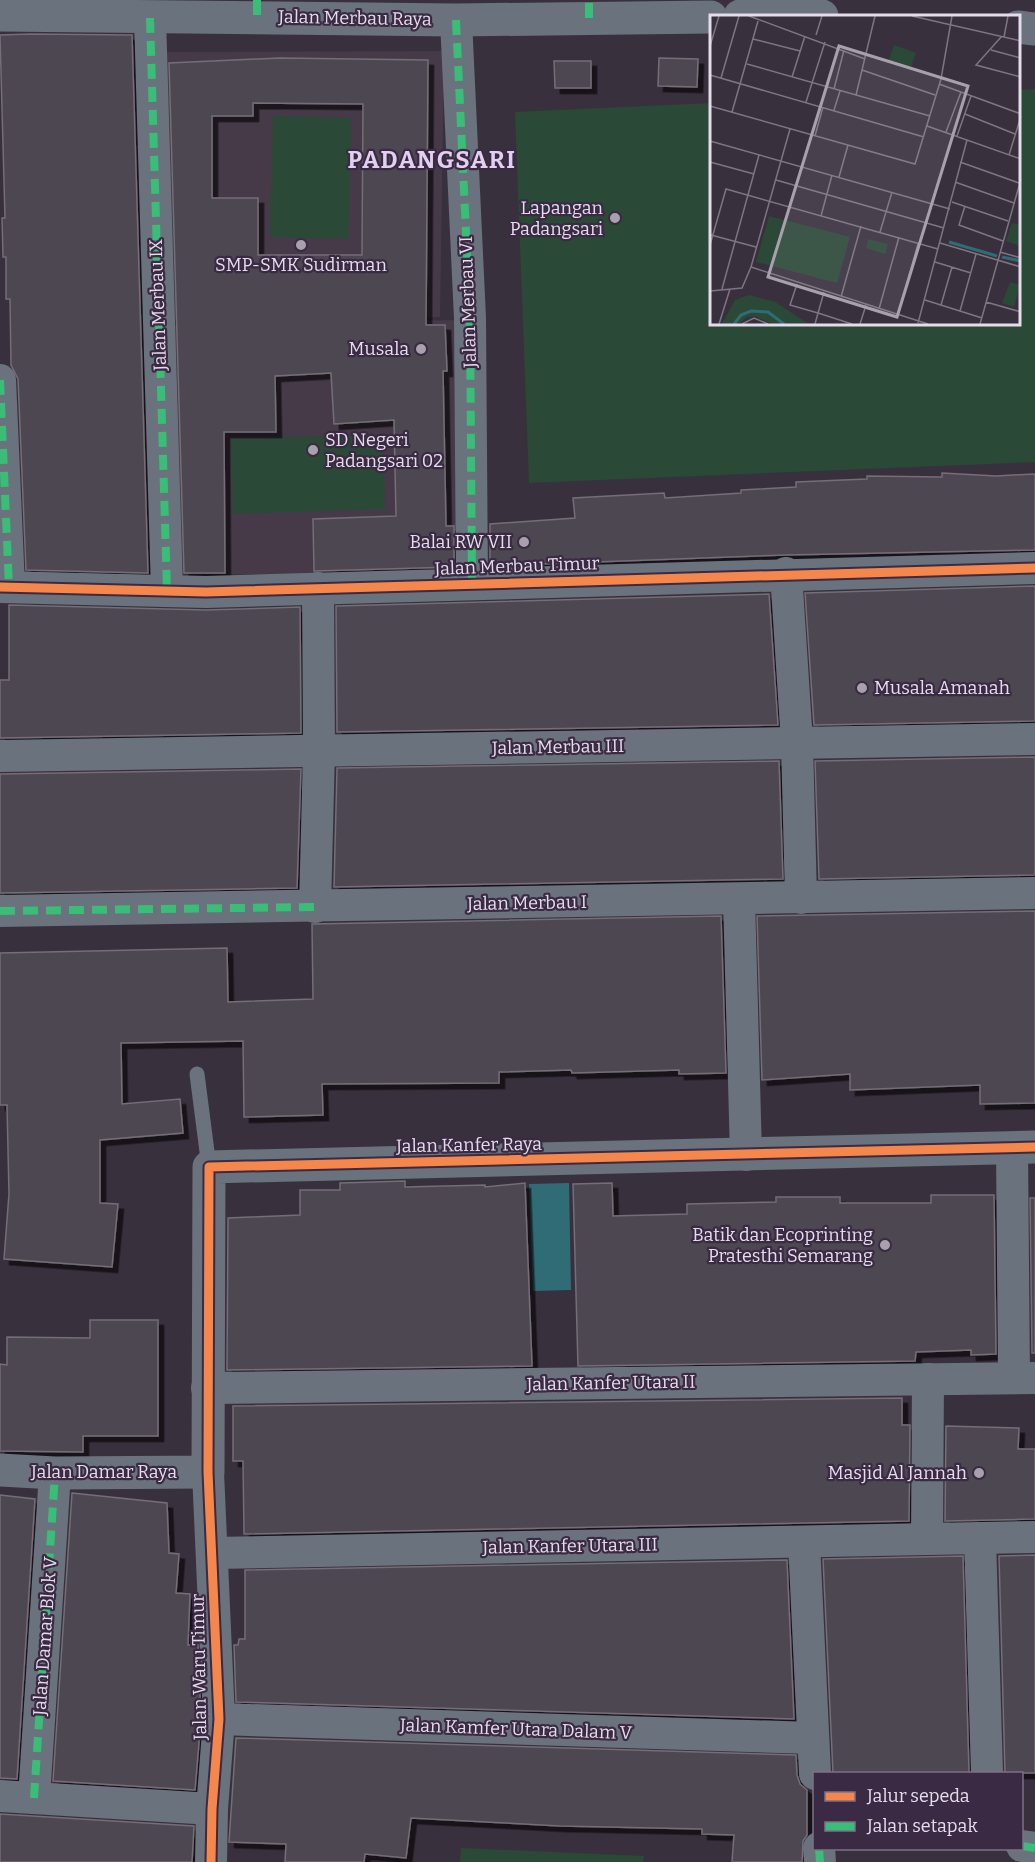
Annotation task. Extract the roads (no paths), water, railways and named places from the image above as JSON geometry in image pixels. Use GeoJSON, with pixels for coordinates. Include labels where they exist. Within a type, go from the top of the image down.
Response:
{"type":"FeatureCollection","features":[{"type":"Feature","properties":{"kind":"street","name":"Jalan Merbau Raya"},"geometry":{"type":"LineString","coordinates":[[0,15],[150,18],[257,8],[456,20],[589,9],[710,17]]}},
{"type":"Feature","properties":{"kind":"street","name":"Jalan Merbau IX"},"geometry":{"type":"LineString","coordinates":[[150,18],[167,591]]}},
{"type":"Feature","properties":{"kind":"street","name":"Jalan Merbau VI"},"geometry":{"type":"LineString","coordinates":[[456,20],[470,318],[472,584]]}},
{"type":"Feature","properties":{"kind":"street"},"geometry":{"type":"LineString","coordinates":[[1020,27],[1035,28]]}},
{"type":"Feature","properties":{"kind":"street"},"geometry":{"type":"LineString","coordinates":[[0,380],[4,587]]}},
{"type":"Feature","properties":{"kind":"street","name":"Jalan Merbau Timur"},"geometry":{"type":"LineString","coordinates":[[4,587],[167,591],[1035,568]]}},
{"type":"Feature","properties":{"kind":"street"},"geometry":{"type":"LineString","coordinates":[[786,573],[796,743],[801,898]]}},
{"type":"Feature","properties":{"kind":"street"},"geometry":{"type":"LineString","coordinates":[[315,907],[319,751],[318,588]]}},
{"type":"Feature","properties":{"kind":"street","name":"Jalan Merbau III"},"geometry":{"type":"LineString","coordinates":[[0,756],[1035,739]]}},
{"type":"Feature","properties":{"kind":"street","name":"Jalan Merbau I"},"geometry":{"type":"LineString","coordinates":[[0,911],[1035,893]]}},
{"type":"Feature","properties":{"kind":"street"},"geometry":{"type":"LineString","coordinates":[[739,899],[746,1155]]}},
{"type":"Feature","properties":{"kind":"street","name":"Jalan Kanfer Raya"},"geometry":{"type":"LineString","coordinates":[[209,1167],[1024,1147]]}},
{"type":"Feature","properties":{"kind":"street","name":"Jalan Kanfer Utara II"},"geometry":{"type":"LineString","coordinates":[[207,1388],[1025,1378],[1024,1147]]}},
{"type":"Feature","properties":{"kind":"street"},"geometry":{"type":"LineString","coordinates":[[208,1472],[209,1167]]}},
{"type":"Feature","properties":{"kind":"street"},"geometry":{"type":"LineString","coordinates":[[927,1538],[928,1379]]}},
{"type":"Feature","properties":{"kind":"street","name":"Jalan Damar Raya"},"geometry":{"type":"LineString","coordinates":[[0,1470],[56,1473],[208,1472]]}},
{"type":"Feature","properties":{"kind":"street","name":"Jalan Waru Timur"},"geometry":{"type":"LineString","coordinates":[[208,1472],[219,1719],[212,1809],[211,1862]]}},
{"type":"Feature","properties":{"kind":"street","name":"Jalan Damar Blok V"},"geometry":{"type":"LineString","coordinates":[[34,1798],[56,1473]]}},
{"type":"Feature","properties":{"kind":"street","name":"Jalan Kanfer Utara III"},"geometry":{"type":"LineString","coordinates":[[213,1553],[1035,1537]]}},
{"type":"Feature","properties":{"kind":"street"},"geometry":{"type":"LineString","coordinates":[[980,1538],[987,1772]]}},
{"type":"Feature","properties":{"kind":"street"},"geometry":{"type":"LineString","coordinates":[[804,1542],[815,1772]]}},
{"type":"Feature","properties":{"kind":"street","name":"Jalan Kamfer Utara Dalam V"},"geometry":{"type":"LineString","coordinates":[[219,1719],[813,1738]]}},
{"type":"Feature","properties":{"kind":"street"},"geometry":{"type":"LineString","coordinates":[[0,1796],[212,1809]]}},
{"type":"Feature","properties":{"kind":"lane"},"geometry":{"type":"LineString","coordinates":[[197,1074],[209,1167]]}},
{"type":"Feature","properties":{"kind":"water"},"geometry":{"type":"Polygon","coordinates":[[[569,1183],[571,1290],[533,1291],[529,1184],[569,1183]]]}},
{"type":"Feature","properties":{"kind":"place","name":"Lapangan Padangsari"},"geometry":{"type":"Point","coordinates":[615,218]}},
{"type":"Feature","properties":{"kind":"place","name":"SMP-SMK Sudirman"},"geometry":{"type":"Point","coordinates":[301,245]}},
{"type":"Feature","properties":{"kind":"place","name":"Musala"},"geometry":{"type":"Point","coordinates":[421,349]}},
{"type":"Feature","properties":{"kind":"place","name":"SD Negeri Padangsari 02"},"geometry":{"type":"Point","coordinates":[313,450]}},
{"type":"Feature","properties":{"kind":"place","name":"Balai RW VII"},"geometry":{"type":"Point","coordinates":[524,542]}},
{"type":"Feature","properties":{"kind":"place","name":"Musala Amanah"},"geometry":{"type":"Point","coordinates":[862,688]}},
{"type":"Feature","properties":{"kind":"place","name":"Batik dan Ecoprinting Pratesthi Semarang"},"geometry":{"type":"Point","coordinates":[885,1245]}},
{"type":"Feature","properties":{"kind":"place","name":"Masjid Al Jannah"},"geometry":{"type":"Point","coordinates":[979,1473]}},
{"type":"Feature","properties":{"kind":"district","name":"PADANGSARI"},"geometry":{"type":"Point","coordinates":[432,160]}}]}
